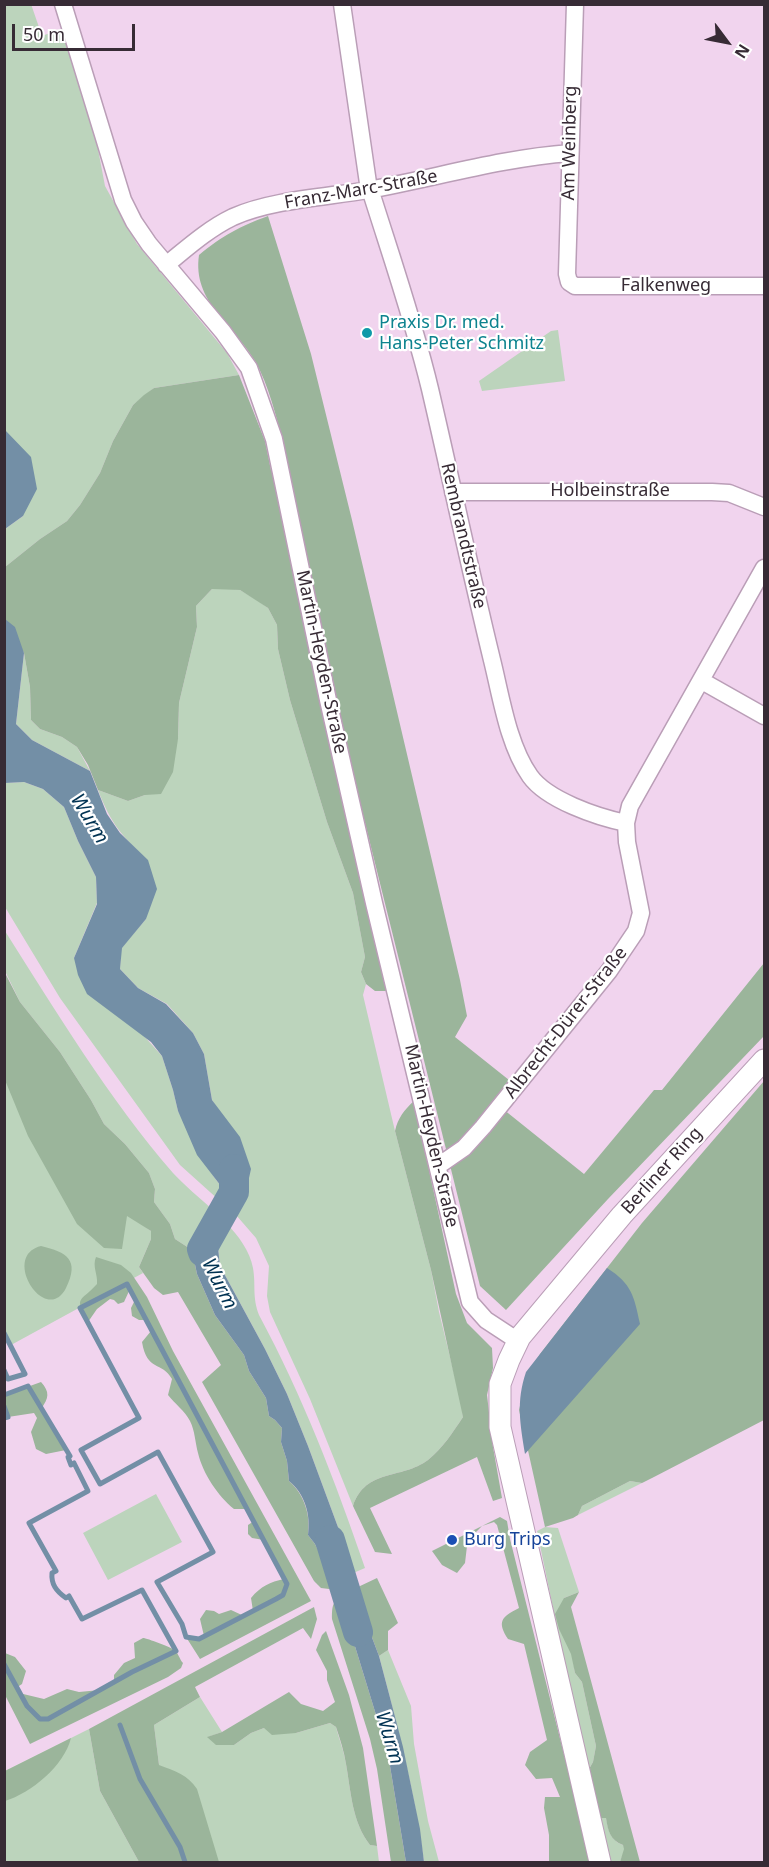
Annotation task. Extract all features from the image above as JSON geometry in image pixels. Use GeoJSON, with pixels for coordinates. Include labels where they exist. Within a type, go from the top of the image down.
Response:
{"type":"FeatureCollection","features":[{"type":"Feature","properties":{"kind":"main road","name":"Berliner Ring"},"geometry":{"type":"LineString","coordinates":[[600,1863],[500,1426],[500,1384],[518,1341],[622,1215],[765,1060]]}},
{"type":"Feature","properties":{"kind":"street","name":"Martin-Heyden-Straße"},"geometry":{"type":"LineString","coordinates":[[63,4],[119,191],[134,222],[166,265],[223,332],[249,368],[274,439],[359,835],[470,1302],[486,1320],[518,1341]]}},
{"type":"Feature","properties":{"kind":"street","name":"Rembrandtstraße"},"geometry":{"type":"LineString","coordinates":[[342,4],[369,190],[404,295],[430,389],[477,598],[517,754],[531,778],[541,788],[573,805],[626,823]]}},
{"type":"Feature","properties":{"kind":"street","name":"Am Weinberg"},"geometry":{"type":"LineString","coordinates":[[569,282],[567,274],[575,4]]}},
{"type":"Feature","properties":{"kind":"street","name":"Franz-Marc-Straße"},"geometry":{"type":"LineString","coordinates":[[166,265],[210,230],[233,217],[268,207],[369,190],[531,156],[570,153]]}},
{"type":"Feature","properties":{"kind":"street","name":"Falkenweg"},"geometry":{"type":"LineString","coordinates":[[569,282],[575,285],[765,286]]}},
{"type":"Feature","properties":{"kind":"street","name":"Holbeinstraße"},"geometry":{"type":"LineString","coordinates":[[453,492],[712,492],[729,493],[765,507]]}},
{"type":"Feature","properties":{"kind":"street","name":"Albrecht-Dürer-Straße"},"geometry":{"type":"LineString","coordinates":[[438,1166],[465,1148],[483,1127],[609,971],[636,931],[641,914],[627,842],[626,823],[630,806],[765,568]]}},
{"type":"Feature","properties":{"kind":"street"},"geometry":{"type":"LineString","coordinates":[[702,681],[765,716]]}},
{"type":"Feature","properties":{"kind":"green space"},"geometry":{"type":"Polygon","coordinates":[[[31,4],[42,36],[63,28],[97,144],[105,186],[137,244],[227,353],[239,375],[154,388],[133,405],[113,441],[100,473],[80,505],[67,521],[5,567],[5,529],[23,516],[4,430],[5,5],[31,4]]]}},
{"type":"Feature","properties":{"kind":"green space"},"geometry":{"type":"Polygon","coordinates":[[[268,216],[311,354],[460,980],[467,1016],[455,1037],[509,1080],[493,1101],[584,1174],[654,1090],[662,1090],[764,963],[764,1036],[608,1199],[506,1310],[480,1286],[333,694],[284,444],[275,413],[255,361],[216,312],[202,286],[199,255],[232,232],[268,216]]]}},
{"type":"Feature","properties":{"kind":"green space"},"geometry":{"type":"Polygon","coordinates":[[[558,330],[565,381],[482,391],[479,381],[551,331],[558,330]]]}},
{"type":"Feature","properties":{"kind":"green space"},"geometry":{"type":"Polygon","coordinates":[[[239,375],[265,441],[271,470],[278,485],[389,991],[375,991],[366,984],[361,972],[365,957],[353,893],[327,822],[290,700],[278,649],[277,625],[268,608],[240,590],[212,589],[196,606],[197,627],[179,703],[178,739],[173,772],[161,794],[145,795],[128,801],[98,790],[88,765],[77,747],[62,737],[40,729],[31,720],[30,687],[24,653],[5,619],[5,567],[67,521],[80,505],[100,473],[113,441],[133,405],[154,388],[239,375]]]}},
{"type":"Feature","properties":{"kind":"green space"},"geometry":{"type":"Polygon","coordinates":[[[212,589],[240,590],[268,608],[277,625],[278,649],[290,700],[327,822],[353,893],[365,957],[361,972],[366,984],[363,995],[462,1406],[463,1417],[447,1440],[428,1460],[418,1466],[375,1480],[359,1494],[353,1506],[310,1399],[270,1312],[267,1296],[269,1266],[256,1238],[236,1215],[245,1196],[219,1111],[212,1100],[204,1054],[193,1033],[167,1004],[138,988],[120,969],[121,948],[146,919],[148,861],[118,829],[98,790],[128,801],[145,795],[178,739],[179,703],[197,627],[196,606],[212,589]]]}},
{"type":"Feature","properties":{"kind":"green space"},"geometry":{"type":"Polygon","coordinates":[[[24,653],[30,687],[31,720],[40,729],[62,737],[77,747],[90,771],[32,740],[16,724],[24,653]]]}},
{"type":"Feature","properties":{"kind":"green space"},"geometry":{"type":"Polygon","coordinates":[[[24,782],[43,789],[64,807],[96,877],[97,903],[74,958],[162,1056],[178,1111],[214,1177],[224,1190],[224,1196],[220,1201],[180,1165],[60,998],[5,907],[4,783],[24,782]]]}},
{"type":"Feature","properties":{"kind":"green space"},"geometry":{"type":"Polygon","coordinates":[[[5,931],[84,1055],[127,1116],[173,1173],[213,1210],[192,1250],[175,1239],[170,1224],[154,1202],[155,1189],[149,1173],[125,1144],[104,1124],[60,1052],[20,1002],[5,971],[5,931]]]}},
{"type":"Feature","properties":{"kind":"green space"},"geometry":{"type":"Polygon","coordinates":[[[4,971],[20,1002],[60,1052],[104,1124],[125,1144],[149,1173],[155,1189],[154,1202],[170,1224],[175,1239],[192,1250],[197,1274],[215,1315],[244,1355],[249,1371],[266,1398],[269,1416],[282,1428],[281,1442],[287,1461],[289,1481],[299,1492],[305,1505],[308,1535],[335,1584],[329,1589],[321,1588],[314,1581],[202,1382],[221,1365],[178,1292],[163,1295],[154,1288],[139,1267],[151,1239],[151,1231],[127,1216],[122,1249],[104,1248],[77,1224],[28,1136],[5,1080],[4,971]]]}},
{"type":"Feature","properties":{"kind":"green space"},"geometry":{"type":"Polygon","coordinates":[[[4,1006],[133,1218],[151,1231],[151,1239],[139,1267],[143,1273],[11,1345],[4,1333],[4,1006]]]}},
{"type":"Feature","properties":{"kind":"green space"},"geometry":{"type":"Polygon","coordinates":[[[764,1081],[764,1420],[642,1483],[630,1481],[582,1506],[578,1515],[573,1518],[545,1527],[519,1410],[526,1381],[540,1354],[642,1223],[764,1081]]]}},
{"type":"Feature","properties":{"kind":"green space"},"geometry":{"type":"Polygon","coordinates":[[[414,1101],[456,1294],[467,1323],[492,1348],[493,1368],[487,1395],[502,1498],[493,1501],[477,1457],[370,1508],[392,1554],[375,1552],[353,1506],[359,1494],[375,1480],[418,1466],[428,1460],[443,1445],[463,1417],[431,1270],[395,1131],[402,1114],[414,1101]]]}},
{"type":"Feature","properties":{"kind":"green space"},"geometry":{"type":"Polygon","coordinates":[[[226,1223],[239,1238],[249,1255],[253,1268],[259,1315],[304,1408],[354,1535],[365,1568],[351,1574],[342,1538],[287,1394],[220,1266],[217,1239],[226,1223]]]}},
{"type":"Feature","properties":{"kind":"green space"},"geometry":{"type":"Polygon","coordinates":[[[41,1246],[58,1251],[71,1264],[70,1278],[58,1298],[48,1299],[38,1294],[26,1274],[25,1262],[29,1252],[41,1246]]]}},
{"type":"Feature","properties":{"kind":"green space"},"geometry":{"type":"Polygon","coordinates":[[[96,1257],[121,1265],[131,1273],[147,1297],[173,1351],[311,1601],[200,1659],[186,1637],[199,1639],[204,1636],[200,1619],[206,1610],[219,1614],[231,1610],[244,1616],[253,1611],[251,1598],[258,1590],[284,1579],[264,1540],[252,1538],[248,1534],[248,1525],[254,1521],[248,1509],[234,1509],[207,1477],[200,1461],[190,1421],[168,1395],[172,1379],[168,1373],[147,1358],[144,1351],[142,1342],[151,1331],[146,1320],[139,1320],[132,1316],[131,1308],[135,1300],[130,1289],[124,1302],[118,1304],[110,1299],[97,1309],[88,1322],[80,1303],[97,1284],[96,1257]]]}},
{"type":"Feature","properties":{"kind":"green space"},"geometry":{"type":"Polygon","coordinates":[[[41,1382],[47,1395],[46,1402],[41,1409],[66,1450],[46,1454],[36,1449],[31,1432],[37,1418],[34,1413],[8,1417],[5,1395],[41,1382]]]}},
{"type":"Feature","properties":{"kind":"green space"},"geometry":{"type":"Polygon","coordinates":[[[630,1481],[642,1483],[578,1515],[582,1506],[630,1481]]]}},
{"type":"Feature","properties":{"kind":"green space"},"geometry":{"type":"Polygon","coordinates":[[[156,1494],[182,1542],[108,1580],[83,1533],[156,1494]]]}},
{"type":"Feature","properties":{"kind":"green space"},"geometry":{"type":"Polygon","coordinates":[[[500,1517],[507,1521],[591,1862],[549,1862],[545,1797],[560,1797],[552,1778],[536,1779],[525,1765],[530,1752],[547,1740],[524,1644],[508,1639],[502,1624],[508,1614],[519,1608],[497,1525],[494,1522],[482,1526],[500,1517]]]}},
{"type":"Feature","properties":{"kind":"green space"},"geometry":{"type":"Polygon","coordinates":[[[482,1526],[467,1546],[465,1563],[457,1573],[442,1565],[432,1551],[482,1526]]]}},
{"type":"Feature","properties":{"kind":"green space"},"geometry":{"type":"Polygon","coordinates":[[[545,1527],[558,1528],[579,1592],[564,1598],[575,1673],[582,1682],[596,1746],[593,1762],[587,1772],[537,1531],[545,1527]]]}},
{"type":"Feature","properties":{"kind":"green space"},"geometry":{"type":"Polygon","coordinates":[[[377,1578],[398,1623],[388,1631],[388,1650],[379,1656],[362,1611],[358,1587],[377,1578]]]}},
{"type":"Feature","properties":{"kind":"green space"},"geometry":{"type":"Polygon","coordinates":[[[579,1592],[571,1607],[640,1862],[620,1862],[623,1845],[610,1834],[606,1818],[598,1818],[589,1769],[596,1746],[582,1682],[575,1673],[571,1654],[559,1629],[555,1614],[564,1598],[579,1592]]]}},
{"type":"Feature","properties":{"kind":"green space"},"geometry":{"type":"Polygon","coordinates":[[[343,1595],[354,1643],[388,1754],[406,1862],[391,1862],[377,1769],[370,1739],[332,1619],[333,1605],[343,1595]]]}},
{"type":"Feature","properties":{"kind":"green space"},"geometry":{"type":"Polygon","coordinates":[[[314,1607],[317,1619],[311,1639],[303,1628],[195,1687],[200,1697],[154,1725],[159,1765],[185,1777],[197,1789],[219,1862],[139,1862],[100,1791],[89,1729],[314,1607]]]}},
{"type":"Feature","properties":{"kind":"green space"},"geometry":{"type":"Polygon","coordinates":[[[326,1631],[349,1695],[363,1748],[377,1846],[370,1845],[359,1827],[342,1745],[336,1727],[330,1723],[296,1733],[272,1735],[264,1728],[251,1733],[234,1745],[216,1745],[207,1737],[222,1732],[289,1692],[301,1704],[323,1711],[335,1702],[327,1680],[327,1671],[316,1650],[326,1631]]]}},
{"type":"Feature","properties":{"kind":"green space"},"geometry":{"type":"Polygon","coordinates":[[[143,1638],[175,1650],[183,1663],[181,1668],[168,1677],[30,1744],[5,1695],[5,1653],[15,1657],[26,1671],[22,1684],[16,1688],[19,1693],[44,1699],[67,1689],[79,1692],[100,1690],[114,1682],[114,1675],[124,1663],[135,1658],[134,1643],[143,1638]]]}},
{"type":"Feature","properties":{"kind":"green space"},"geometry":{"type":"Polygon","coordinates":[[[388,1650],[411,1706],[414,1744],[428,1821],[439,1862],[424,1862],[411,1784],[379,1656],[388,1650]]]}},
{"type":"Feature","properties":{"kind":"green space"},"geometry":{"type":"Polygon","coordinates":[[[200,1697],[222,1732],[208,1737],[234,1745],[251,1733],[264,1728],[296,1733],[330,1723],[336,1727],[359,1827],[370,1845],[377,1846],[379,1862],[183,1862],[161,1781],[154,1725],[200,1697]]]}},
{"type":"Feature","properties":{"kind":"green space"},"geometry":{"type":"Polygon","coordinates":[[[89,1729],[100,1791],[139,1862],[5,1862],[5,1771],[89,1729]]]}},
{"type":"Feature","properties":{"kind":"green space"},"geometry":{"type":"Polygon","coordinates":[[[71,1738],[61,1759],[45,1777],[25,1792],[5,1801],[5,1771],[71,1738]]]}},
{"type":"Feature","properties":{"kind":"green space"},"geometry":{"type":"Polygon","coordinates":[[[606,1817],[610,1834],[625,1849],[620,1862],[606,1862],[598,1818],[606,1817]]]}},
{"type":"Feature","properties":{"kind":"water"},"geometry":{"type":"Polygon","coordinates":[[[5,430],[31,457],[37,489],[23,516],[5,529],[5,430]]]}},
{"type":"Feature","properties":{"kind":"water"},"geometry":{"type":"Polygon","coordinates":[[[5,619],[15,627],[24,653],[16,724],[32,740],[90,771],[107,814],[120,833],[148,860],[157,889],[146,919],[122,948],[120,969],[138,988],[166,1004],[193,1033],[204,1054],[212,1100],[240,1137],[251,1169],[245,1196],[236,1215],[220,1201],[224,1196],[224,1190],[197,1155],[178,1111],[162,1056],[151,1042],[87,994],[78,975],[74,958],[97,904],[96,877],[64,807],[43,789],[24,782],[5,783],[5,619]]]}},
{"type":"Feature","properties":{"kind":"water"},"geometry":{"type":"Polygon","coordinates":[[[213,1210],[226,1223],[217,1238],[220,1266],[287,1394],[342,1538],[351,1574],[335,1584],[308,1535],[309,1520],[306,1505],[295,1486],[289,1481],[287,1461],[281,1442],[282,1428],[269,1416],[266,1398],[249,1371],[244,1355],[215,1315],[197,1274],[192,1250],[213,1210]]]}},
{"type":"Feature","properties":{"kind":"water"},"geometry":{"type":"Polygon","coordinates":[[[607,1268],[627,1285],[636,1306],[640,1324],[525,1454],[520,1422],[520,1403],[526,1372],[607,1268]]]}},
{"type":"Feature","properties":{"kind":"water"},"geometry":{"type":"Polygon","coordinates":[[[358,1587],[362,1611],[379,1656],[403,1747],[420,1829],[424,1862],[406,1862],[388,1754],[354,1643],[343,1595],[358,1587]]]}},
{"type":"Feature","properties":{"kind":"waterway","name":"Wurm"},"geometry":{"type":"LineString","coordinates":[[203,1252],[202,1249],[234,1192],[234,1169]]}},
{"type":"Feature","properties":{"kind":"waterway"},"geometry":{"type":"LineString","coordinates":[[127,1284],[287,1584],[283,1595],[199,1639],[186,1637],[182,1624],[157,1582],[213,1552],[158,1452],[100,1484],[81,1450],[139,1418],[80,1308],[127,1284]]}},
{"type":"Feature","properties":{"kind":"waterway"},"geometry":{"type":"LineString","coordinates":[[4,1333],[25,1374],[8,1379],[4,1370]]}},
{"type":"Feature","properties":{"kind":"waterway"},"geometry":{"type":"LineString","coordinates":[[4,1395],[28,1386],[70,1456],[68,1457],[71,1465],[74,1463],[88,1491],[29,1523],[56,1571],[52,1573],[52,1581],[59,1593],[66,1598],[69,1596],[82,1619],[142,1590],[176,1651],[132,1672],[48,1719],[40,1719],[27,1706],[4,1664]]}},
{"type":"Feature","properties":{"kind":"waterway"},"geometry":{"type":"LineString","coordinates":[[4,1406],[8,1417],[4,1418]]}},
{"type":"Feature","properties":{"kind":"waterway","name":"Wurm"},"geometry":{"type":"LineString","coordinates":[[330,1540],[358,1632]]}},
{"type":"Feature","properties":{"kind":"waterway"},"geometry":{"type":"LineString","coordinates":[[120,1725],[140,1779],[180,1847],[185,1862]]}},
{"type":"Feature","properties":{"kind":"place","name":"Praxis Dr. med. Hans-Peter Schmitz"},"geometry":{"type":"Point","coordinates":[367,333]}},
{"type":"Feature","properties":{"kind":"place","name":"Burg Trips"},"geometry":{"type":"Point","coordinates":[452,1540]}}]}
